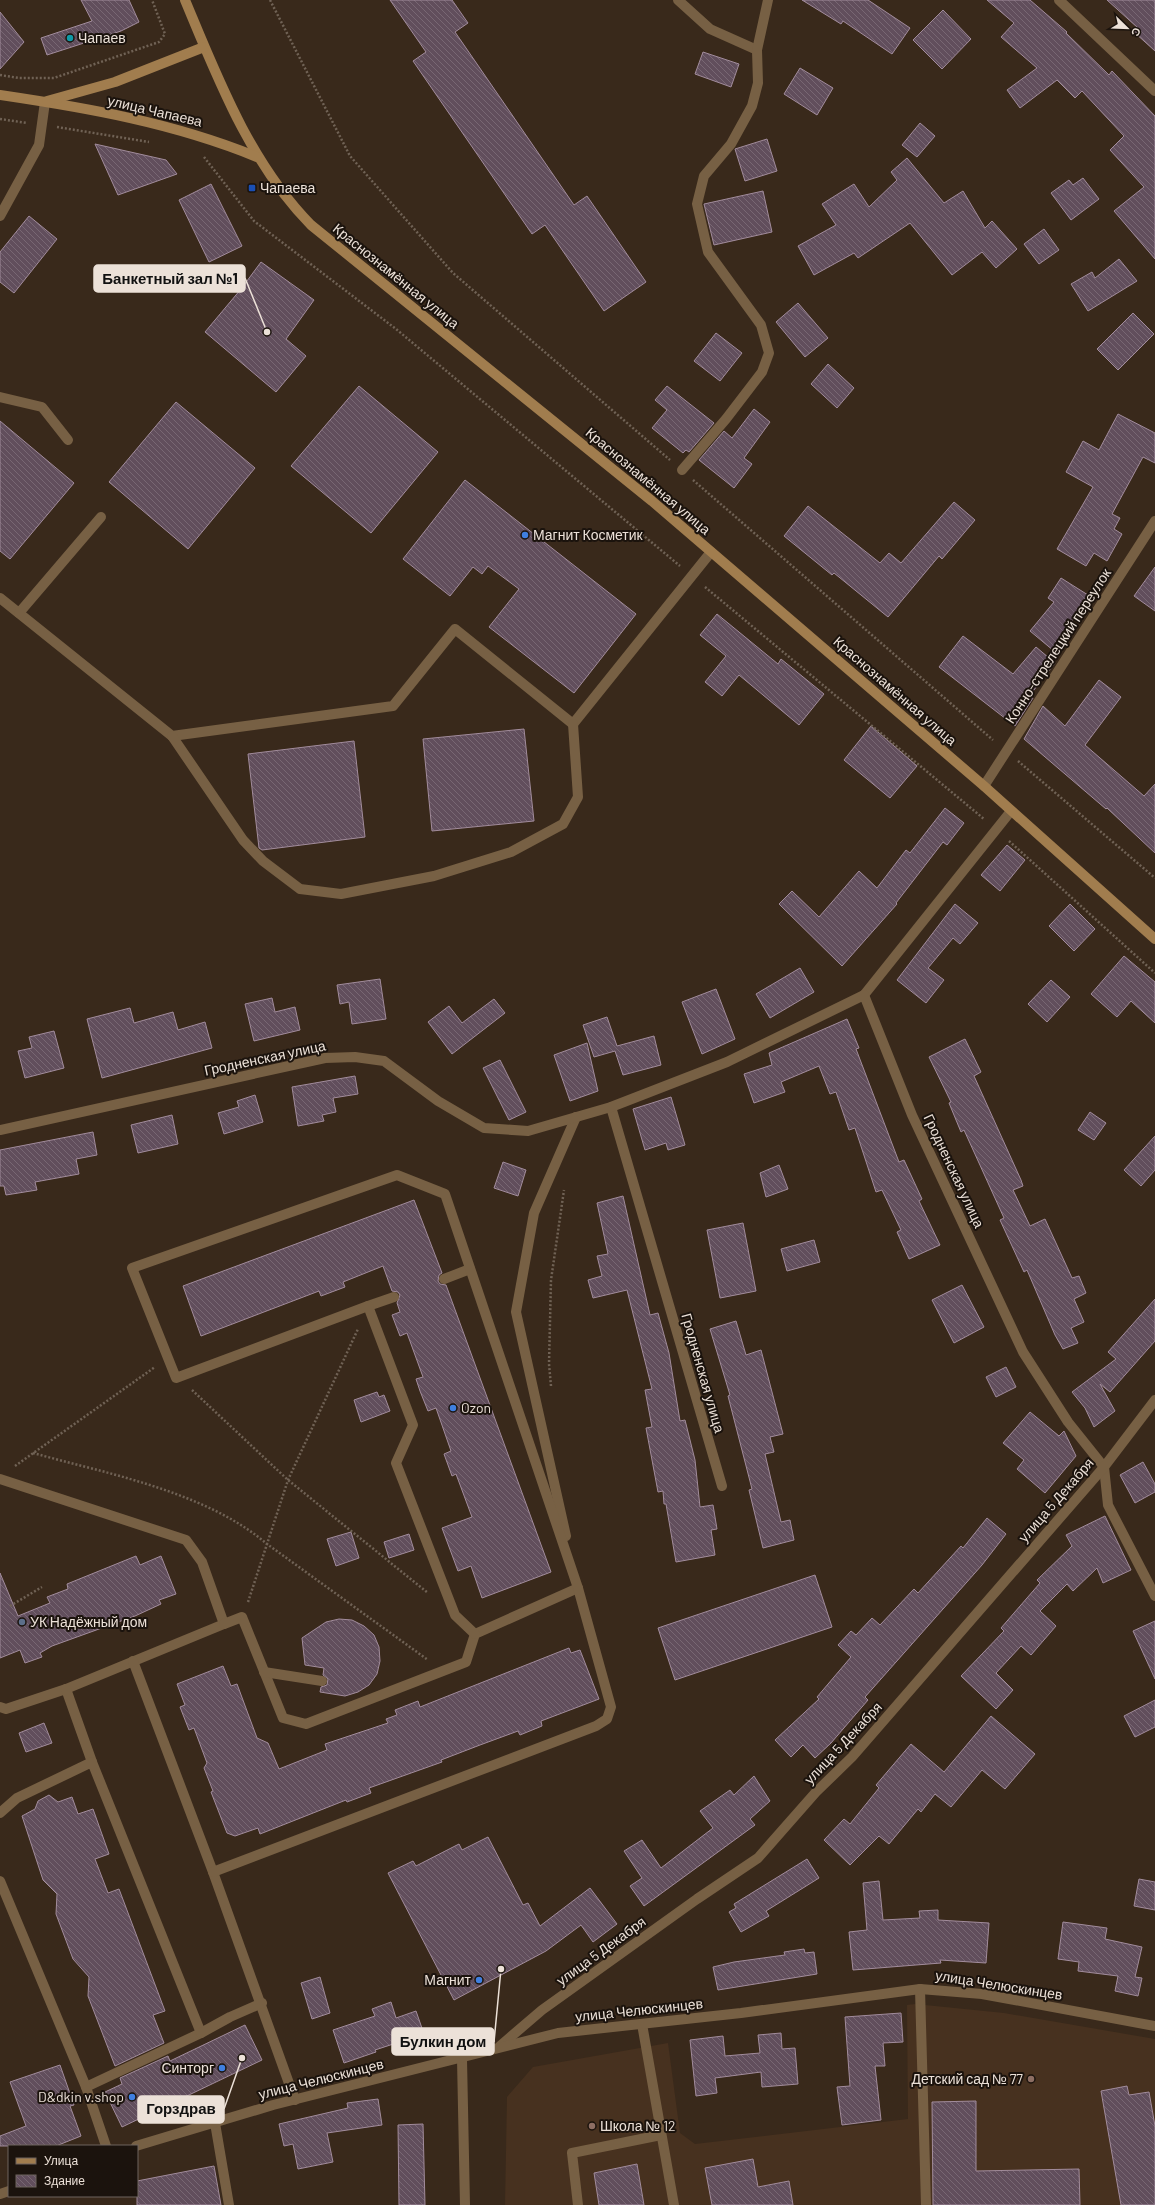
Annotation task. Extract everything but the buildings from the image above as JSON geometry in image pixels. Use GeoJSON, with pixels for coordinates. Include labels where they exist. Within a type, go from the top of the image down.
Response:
{"type":"FeatureCollection","features":[{"type":"Feature","properties":{"kind":"street","name":"Краснознамённая улица"},"geometry":{"type":"LineString","coordinates":[[185,0],[204,47],[257,157],[290,204],[311,225],[652,501],[984,786],[1010,811],[1155,939]]}},
{"type":"Feature","properties":{"kind":"street"},"geometry":{"type":"LineString","coordinates":[[678,0],[710,29],[757,50]]}},
{"type":"Feature","properties":{"kind":"street"},"geometry":{"type":"LineString","coordinates":[[682,470],[758,377],[769,353],[761,325],[708,252],[697,204],[704,176],[731,144],[752,106],[758,83],[757,50],[768,0]]}},
{"type":"Feature","properties":{"kind":"street"},"geometry":{"type":"LineString","coordinates":[[1059,0],[1155,91]]}},
{"type":"Feature","properties":{"kind":"street","name":"улица Чапаева"},"geometry":{"type":"LineString","coordinates":[[45,102],[115,82],[204,47]]}},
{"type":"Feature","properties":{"kind":"street","name":"улица Чапаева"},"geometry":{"type":"LineString","coordinates":[[0,95],[45,102],[188,131],[257,157]]}},
{"type":"Feature","properties":{"kind":"street"},"geometry":{"type":"LineString","coordinates":[[0,216],[39,145],[45,102]]}},
{"type":"Feature","properties":{"kind":"street"},"geometry":{"type":"LineString","coordinates":[[0,397],[42,407],[68,440]]}},
{"type":"Feature","properties":{"kind":"street"},"geometry":{"type":"LineString","coordinates":[[19,613],[101,517]]}},
{"type":"Feature","properties":{"kind":"street","name":"Конно-стрелецкий переулок"},"geometry":{"type":"LineString","coordinates":[[984,786],[1155,521]]}},
{"type":"Feature","properties":{"kind":"street"},"geometry":{"type":"LineString","coordinates":[[0,598],[172,736],[243,840],[263,861],[300,889],[341,894],[434,876],[511,852],[563,824],[578,798],[573,724],[711,552]]}},
{"type":"Feature","properties":{"kind":"street"},"geometry":{"type":"LineString","coordinates":[[172,736],[393,706],[455,629],[573,724]]}},
{"type":"Feature","properties":{"kind":"street"},"geometry":{"type":"LineString","coordinates":[[864,994],[1010,811]]}},
{"type":"Feature","properties":{"kind":"street","name":"Гродненская улица"},"geometry":{"type":"LineString","coordinates":[[0,1130],[325,1058],[355,1057],[384,1061],[438,1101],[484,1128],[528,1131],[611,1107],[727,1062],[864,994],[912,1115],[1023,1352],[1068,1422],[1104,1467]]}},
{"type":"Feature","properties":{"kind":"street","name":"Гродненская улица"},"geometry":{"type":"LineString","coordinates":[[611,1107],[722,1486]]}},
{"type":"Feature","properties":{"kind":"street"},"geometry":{"type":"LineString","coordinates":[[576,1117],[534,1213],[516,1312],[578,1588]]}},
{"type":"Feature","properties":{"kind":"street"},"geometry":{"type":"LineString","coordinates":[[214,1872],[596,1726],[607,1719],[611,1707],[608,1690],[578,1588],[445,1194],[397,1175],[132,1268],[176,1378],[394,1297]]}},
{"type":"Feature","properties":{"kind":"street"},"geometry":{"type":"LineString","coordinates":[[444,1278],[470,1269]]}},
{"type":"Feature","properties":{"kind":"street"},"geometry":{"type":"LineString","coordinates":[[368,1306],[414,1425],[396,1463],[455,1615],[475,1634]]}},
{"type":"Feature","properties":{"kind":"street","name":"улица 5 Декабря"},"geometry":{"type":"LineString","coordinates":[[498,2048],[542,2010],[697,1899],[758,1858],[816,1792],[852,1757],[1104,1467],[1155,1400]]}},
{"type":"Feature","properties":{"kind":"street"},"geometry":{"type":"LineString","coordinates":[[1104,1467],[1108,1505],[1155,1596]]}},
{"type":"Feature","properties":{"kind":"street"},"geometry":{"type":"LineString","coordinates":[[0,1479],[186,1540],[202,1562],[224,1624]]}},
{"type":"Feature","properties":{"kind":"street"},"geometry":{"type":"LineString","coordinates":[[0,1708],[6,1709],[66,1689],[242,1617],[283,1718],[306,1724],[466,1662],[475,1634],[578,1588]]}},
{"type":"Feature","properties":{"kind":"street"},"geometry":{"type":"LineString","coordinates":[[133,1661],[214,1872],[262,2003],[295,2100]]}},
{"type":"Feature","properties":{"kind":"street"},"geometry":{"type":"LineString","coordinates":[[264,1672],[322,1681]]}},
{"type":"Feature","properties":{"kind":"street"},"geometry":{"type":"LineString","coordinates":[[66,1689],[92,1762],[201,2033]]}},
{"type":"Feature","properties":{"kind":"street"},"geometry":{"type":"LineString","coordinates":[[0,1813],[17,1798],[92,1762]]}},
{"type":"Feature","properties":{"kind":"street"},"geometry":{"type":"LineString","coordinates":[[0,1881],[86,2087],[106,2145]]}},
{"type":"Feature","properties":{"kind":"street"},"geometry":{"type":"LineString","coordinates":[[920,1989],[926,2205]]}},
{"type":"Feature","properties":{"kind":"street","name":"улица Челюскинцев"},"geometry":{"type":"LineString","coordinates":[[138,2145],[295,2100],[558,2034],[742,2013],[920,1989],[982,1994],[1155,2026]]}},
{"type":"Feature","properties":{"kind":"street"},"geometry":{"type":"LineString","coordinates":[[86,2087],[262,2003]]}},
{"type":"Feature","properties":{"kind":"street"},"geometry":{"type":"LineString","coordinates":[[642,2024],[674,2205]]}},
{"type":"Feature","properties":{"kind":"street"},"geometry":{"type":"LineString","coordinates":[[462,2059],[464,2205]]}},
{"type":"Feature","properties":{"kind":"street"},"geometry":{"type":"LineString","coordinates":[[215,2123],[229,2205]]}},
{"type":"Feature","properties":{"kind":"street"},"geometry":{"type":"LineString","coordinates":[[578,2205],[572,2153],[661,2135]]}},
{"type":"Feature","properties":{"kind":"path"},"geometry":{"type":"LineString","coordinates":[[0,75],[19,78],[54,78],[159,42],[165,34],[152,0]]}},
{"type":"Feature","properties":{"kind":"path"},"geometry":{"type":"LineString","coordinates":[[270,0],[350,156],[453,273],[1155,878]]}},
{"type":"Feature","properties":{"kind":"path"},"geometry":{"type":"LineString","coordinates":[[0,119],[156,143]]}},
{"type":"Feature","properties":{"kind":"path"},"geometry":{"type":"LineString","coordinates":[[199,155],[206,158],[254,221],[396,329],[996,829],[1155,973]]}},
{"type":"Feature","properties":{"kind":"path"},"geometry":{"type":"LineString","coordinates":[[552,1388],[549,1364],[551,1280],[563,1192],[566,1184]]}},
{"type":"Feature","properties":{"kind":"path"},"geometry":{"type":"LineString","coordinates":[[242,1617],[288,1480],[368,1306]]}},
{"type":"Feature","properties":{"kind":"path"},"geometry":{"type":"LineString","coordinates":[[11,1469],[168,1358]]}},
{"type":"Feature","properties":{"kind":"path"},"geometry":{"type":"LineString","coordinates":[[179,1377],[288,1480],[430,1595]]}},
{"type":"Feature","properties":{"kind":"path"},"geometry":{"type":"LineString","coordinates":[[33,1453],[179,1495],[248,1528],[267,1544],[443,1670]]}},
{"type":"Feature","properties":{"kind":"path"},"geometry":{"type":"LineString","coordinates":[[10,1606],[42,1587]]}},
{"type":"Feature","properties":{"kind":"shaded area"},"geometry":{"type":"Polygon","coordinates":[[[915,2004],[1004,2013],[1155,2039],[1155,2205],[505,2205],[507,2097],[533,2067],[668,2043],[680,2133],[695,2144],[908,2119],[907,2005],[915,2004]]]}},
{"type":"Feature","properties":{"kind":"place","name":"Чапаев"},"geometry":{"type":"Point","coordinates":[70,38]}},
{"type":"Feature","properties":{"kind":"place","name":"Чапаева"},"geometry":{"type":"Point","coordinates":[252,188]}},
{"type":"Feature","properties":{"kind":"place","name":"Банкетный зал №1"},"geometry":{"type":"Point","coordinates":[267,332]}},
{"type":"Feature","properties":{"kind":"place","name":"Магнит Косметик"},"geometry":{"type":"Point","coordinates":[525,535]}},
{"type":"Feature","properties":{"kind":"place","name":"Ozon"},"geometry":{"type":"Point","coordinates":[453,1408]}},
{"type":"Feature","properties":{"kind":"place","name":"УК Надёжный дом"},"geometry":{"type":"Point","coordinates":[22,1622]}},
{"type":"Feature","properties":{"kind":"place","name":"Булкин дом"},"geometry":{"type":"Point","coordinates":[501,1969]}},
{"type":"Feature","properties":{"kind":"place","name":"Магнит"},"geometry":{"type":"Point","coordinates":[479,1980]}},
{"type":"Feature","properties":{"kind":"place","name":"Горздрав"},"geometry":{"type":"Point","coordinates":[242,2058]}},
{"type":"Feature","properties":{"kind":"place","name":"Синторг"},"geometry":{"type":"Point","coordinates":[222,2068]}},
{"type":"Feature","properties":{"kind":"place","name":"Детский сад № 77"},"geometry":{"type":"Point","coordinates":[1031,2079]}},
{"type":"Feature","properties":{"kind":"place","name":"D&dkin v.shop"},"geometry":{"type":"Point","coordinates":[132,2097]}},
{"type":"Feature","properties":{"kind":"place","name":"Школа № 12"},"geometry":{"type":"Point","coordinates":[592,2126]}}]}
